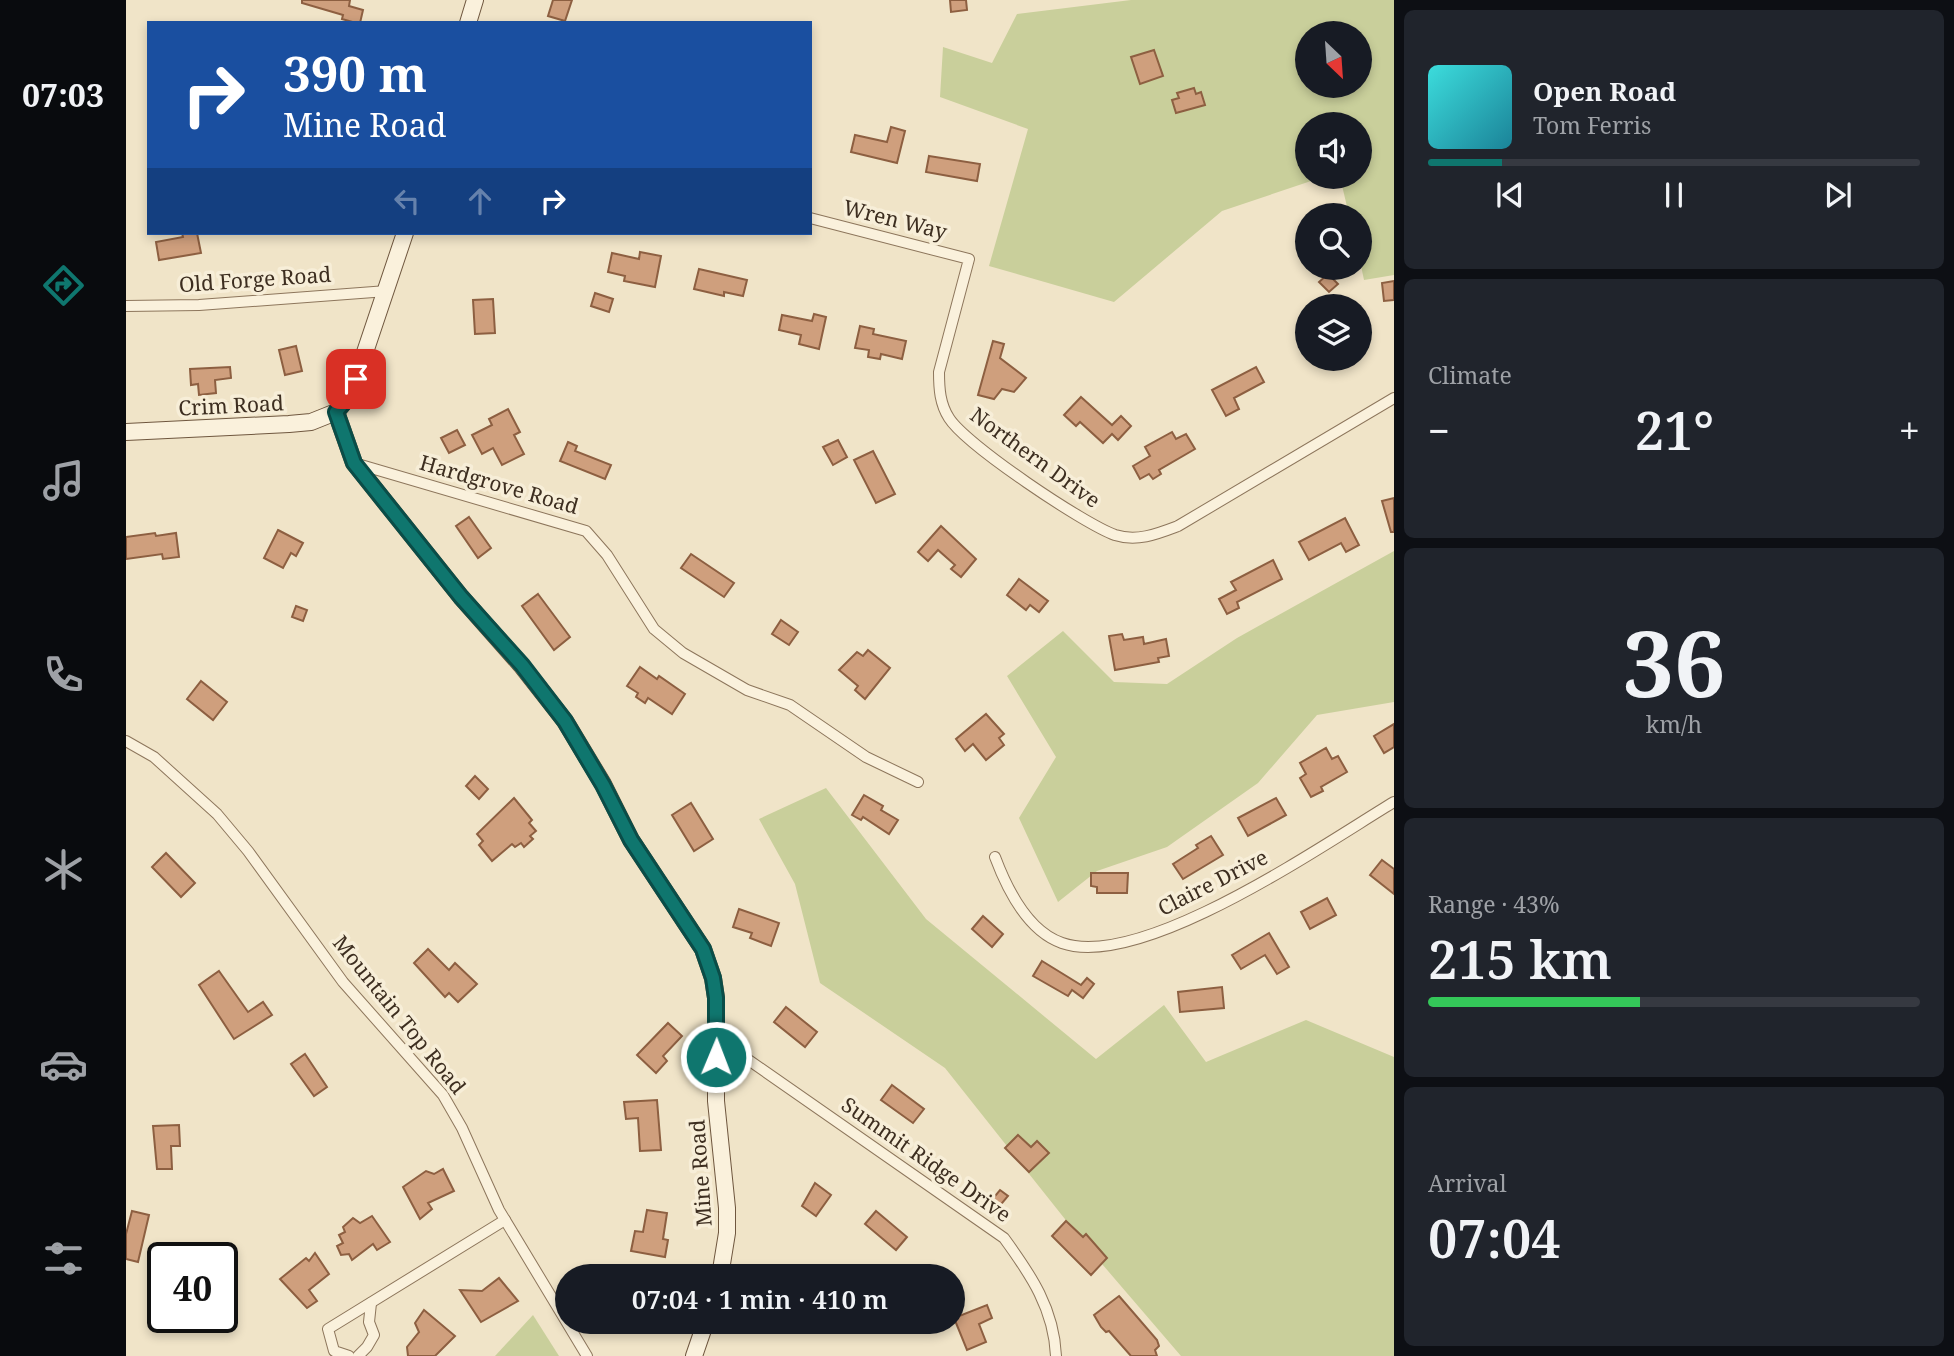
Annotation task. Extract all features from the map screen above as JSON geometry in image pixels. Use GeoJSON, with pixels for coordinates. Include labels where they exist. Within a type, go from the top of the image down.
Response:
{"type":"FeatureCollection","features":[{"type":"Feature","properties":{"kind":"street"},"geometry":{"type":"LineString","coordinates":[[469,21],[475,0]]}},
{"type":"Feature","properties":{"kind":"street","name":"Wren Way"},"geometry":{"type":"LineString","coordinates":[[812,219],[969,259]]}},
{"type":"Feature","properties":{"kind":"street"},"geometry":{"type":"LineString","coordinates":[[336,412],[346,400],[356,379],[404,235]]}},
{"type":"Feature","properties":{"kind":"street","name":"Northern Drive"},"geometry":{"type":"LineString","coordinates":[[969,259],[939,372],[939,391],[949,418],[958,430],[1029,483],[1077,516],[1115,535],[1151,536],[1178,526],[1394,398]]}},
{"type":"Feature","properties":{"kind":"street","name":"Old Forge Road"},"geometry":{"type":"LineString","coordinates":[[126,306],[199,305],[387,290]]}},
{"type":"Feature","properties":{"kind":"street","name":"Crim Road"},"geometry":{"type":"LineString","coordinates":[[126,432],[311,422],[336,412]]}},
{"type":"Feature","properties":{"kind":"street","name":"Mine Road"},"geometry":{"type":"LineString","coordinates":[[336,412],[354,463],[461,597],[522,665],[565,721],[603,785],[631,840],[703,949],[713,978],[717,1038],[716,1101],[727,1208],[727,1233],[722,1264]]}},
{"type":"Feature","properties":{"kind":"street","name":"Hardgrove Road"},"geometry":{"type":"LineString","coordinates":[[354,463],[586,531],[607,555],[654,629],[683,653],[747,690],[790,705],[866,757],[918,782]]}},
{"type":"Feature","properties":{"kind":"street","name":"Mountain Top Road"},"geometry":{"type":"LineString","coordinates":[[126,741],[154,757],[217,814],[248,851],[343,982],[443,1095],[463,1128],[505,1220],[587,1356]]}},
{"type":"Feature","properties":{"kind":"street","name":"Claire Drive"},"geometry":{"type":"LineString","coordinates":[[995,857],[1016,902],[1047,935],[1060,943],[1081,948],[1101,946],[1158,933],[1198,916],[1249,889],[1394,802]]}},
{"type":"Feature","properties":{"kind":"street","name":"Summit Ridge Drive"},"geometry":{"type":"LineString","coordinates":[[717,1038],[1004,1238],[1034,1282],[1052,1323],[1056,1356]]}},
{"type":"Feature","properties":{"kind":"street"},"geometry":{"type":"LineString","coordinates":[[349,1356],[334,1351],[328,1329],[505,1220]]}},
{"type":"Feature","properties":{"kind":"street"},"geometry":{"type":"LineString","coordinates":[[358,1356],[374,1335],[369,1322],[371,1303]]}},
{"type":"Feature","properties":{"kind":"street"},"geometry":{"type":"LineString","coordinates":[[694,1356],[702,1334]]}},
{"type":"Feature","properties":{"kind":"green space"},"geometry":{"type":"Polygon","coordinates":[[[1131,0],[1394,0],[1394,275],[1372,279],[1372,203],[1346,203],[1343,189],[1372,189],[1372,112],[1295,112],[1295,186],[1222,211],[1114,302],[989,266],[1028,129],[940,97],[943,47],[992,63],[1017,14],[1131,0]]]}},
{"type":"Feature","properties":{"kind":"green space"},"geometry":{"type":"Polygon","coordinates":[[[1394,551],[1394,702],[1317,715],[1258,783],[1167,847],[1097,871],[1058,902],[1019,818],[1056,757],[1007,676],[1063,631],[1114,682],[1167,684],[1237,638],[1394,551]]]}},
{"type":"Feature","properties":{"kind":"green space"},"geometry":{"type":"Polygon","coordinates":[[[826,788],[926,919],[1096,1059],[1164,1005],[1206,1062],[1306,1020],[1394,1057],[1394,1356],[1181,1356],[1084,1243],[945,1068],[820,983],[795,884],[759,819],[826,788]]]}},
{"type":"Feature","properties":{"kind":"green space"},"geometry":{"type":"Polygon","coordinates":[[[533,1315],[559,1356],[495,1356],[533,1315]]]}},
{"type":"Feature","properties":{"kind":"building"},"geometry":{"type":"Polygon","coordinates":[[[302,0],[350,0],[349,6],[363,10],[360,21],[349,21],[342,19],[343,15],[302,3],[302,0]]]}},
{"type":"Feature","properties":{"kind":"building"},"geometry":{"type":"Polygon","coordinates":[[[553,0],[572,0],[565,21],[548,16],[553,0]]]}},
{"type":"Feature","properties":{"kind":"building"},"geometry":{"type":"Polygon","coordinates":[[[950,0],[966,0],[967,10],[951,12],[950,0]]]}},
{"type":"Feature","properties":{"kind":"building"},"geometry":{"type":"Polygon","coordinates":[[[1154,50],[1163,76],[1140,84],[1131,57],[1154,50]]]}},
{"type":"Feature","properties":{"kind":"building"},"geometry":{"type":"Polygon","coordinates":[[[1194,88],[1196,94],[1201,92],[1205,105],[1176,113],[1172,100],[1179,98],[1177,93],[1194,88]]]}},
{"type":"Feature","properties":{"kind":"building"},"geometry":{"type":"Polygon","coordinates":[[[891,127],[905,131],[897,163],[851,152],[855,135],[887,142],[891,127]]]}},
{"type":"Feature","properties":{"kind":"building"},"geometry":{"type":"Polygon","coordinates":[[[929,156],[980,164],[977,181],[926,172],[929,156]]]}},
{"type":"Feature","properties":{"kind":"building"},"geometry":{"type":"Polygon","coordinates":[[[197,235],[201,253],[159,260],[156,242],[197,235]]]}},
{"type":"Feature","properties":{"kind":"building"},"geometry":{"type":"Polygon","coordinates":[[[640,252],[661,256],[655,287],[624,281],[625,276],[608,272],[612,253],[639,259],[640,252]]]}},
{"type":"Feature","properties":{"kind":"building"},"geometry":{"type":"Polygon","coordinates":[[[699,269],[747,280],[743,296],[724,292],[724,296],[694,289],[699,269]]]}},
{"type":"Feature","properties":{"kind":"building"},"geometry":{"type":"Polygon","coordinates":[[[1334,280],[1338,284],[1329,292],[1319,282],[1334,280]]]}},
{"type":"Feature","properties":{"kind":"building"},"geometry":{"type":"Polygon","coordinates":[[[1394,281],[1394,300],[1384,301],[1382,283],[1394,281]]]}},
{"type":"Feature","properties":{"kind":"building"},"geometry":{"type":"Polygon","coordinates":[[[595,293],[613,299],[609,312],[591,306],[595,293]]]}},
{"type":"Feature","properties":{"kind":"building"},"geometry":{"type":"Polygon","coordinates":[[[493,299],[495,333],[475,334],[473,300],[493,299]]]}},
{"type":"Feature","properties":{"kind":"building"},"geometry":{"type":"Polygon","coordinates":[[[814,314],[826,317],[819,349],[799,344],[801,335],[779,330],[782,315],[812,321],[814,314]]]}},
{"type":"Feature","properties":{"kind":"building"},"geometry":{"type":"Polygon","coordinates":[[[860,326],[874,329],[873,334],[906,341],[902,359],[881,354],[880,359],[868,357],[869,350],[855,348],[860,326]]]}},
{"type":"Feature","properties":{"kind":"building"},"geometry":{"type":"Polygon","coordinates":[[[993,341],[1004,344],[1000,358],[1026,378],[1014,392],[1002,389],[994,399],[978,395],[993,341]]]}},
{"type":"Feature","properties":{"kind":"building"},"geometry":{"type":"Polygon","coordinates":[[[296,346],[302,371],[285,375],[279,350],[296,346]]]}},
{"type":"Feature","properties":{"kind":"building"},"geometry":{"type":"Polygon","coordinates":[[[230,367],[231,378],[215,380],[216,393],[199,395],[198,384],[191,385],[190,369],[230,367]]]}},
{"type":"Feature","properties":{"kind":"building"},"geometry":{"type":"Polygon","coordinates":[[[1256,367],[1264,382],[1234,398],[1239,409],[1226,416],[1212,390],[1256,367]]]}},
{"type":"Feature","properties":{"kind":"building"},"geometry":{"type":"Polygon","coordinates":[[[1081,397],[1112,425],[1121,416],[1131,426],[1118,440],[1112,434],[1103,443],[1080,422],[1076,426],[1064,415],[1081,397]]]}},
{"type":"Feature","properties":{"kind":"building"},"geometry":{"type":"Polygon","coordinates":[[[508,409],[520,432],[514,435],[524,454],[502,465],[493,448],[482,454],[472,435],[492,425],[489,419],[508,409]]]}},
{"type":"Feature","properties":{"kind":"building"},"geometry":{"type":"Polygon","coordinates":[[[457,430],[465,445],[449,453],[441,438],[457,430]]]}},
{"type":"Feature","properties":{"kind":"building"},"geometry":{"type":"Polygon","coordinates":[[[1172,432],[1176,439],[1186,434],[1195,449],[1159,470],[1161,474],[1153,479],[1149,474],[1140,479],[1133,466],[1150,456],[1145,447],[1172,432]]]}},
{"type":"Feature","properties":{"kind":"building"},"geometry":{"type":"Polygon","coordinates":[[[838,440],[847,457],[833,465],[823,447],[838,440]]]}},
{"type":"Feature","properties":{"kind":"building"},"geometry":{"type":"Polygon","coordinates":[[[568,442],[577,446],[575,451],[611,465],[605,479],[560,461],[568,442]]]}},
{"type":"Feature","properties":{"kind":"building"},"geometry":{"type":"Polygon","coordinates":[[[873,451],[895,494],[876,503],[854,460],[873,451]]]}},
{"type":"Feature","properties":{"kind":"building"},"geometry":{"type":"Polygon","coordinates":[[[1394,498],[1394,532],[1391,532],[1382,501],[1394,498]]]}},
{"type":"Feature","properties":{"kind":"building"},"geometry":{"type":"Polygon","coordinates":[[[469,517],[491,548],[478,558],[456,526],[469,517]]]}},
{"type":"Feature","properties":{"kind":"building"},"geometry":{"type":"Polygon","coordinates":[[[1345,518],[1359,545],[1346,552],[1341,543],[1309,560],[1299,542],[1345,518]]]}},
{"type":"Feature","properties":{"kind":"building"},"geometry":{"type":"Polygon","coordinates":[[[941,526],[976,559],[961,577],[951,569],[955,565],[938,550],[928,561],[918,552],[941,526]]]}},
{"type":"Feature","properties":{"kind":"building"},"geometry":{"type":"Polygon","coordinates":[[[278,530],[303,543],[296,556],[291,553],[283,568],[264,558],[278,530]]]}},
{"type":"Feature","properties":{"kind":"building"},"geometry":{"type":"Polygon","coordinates":[[[155,533],[156,536],[176,533],[179,557],[163,559],[162,554],[126,559],[126,537],[155,533]]]}},
{"type":"Feature","properties":{"kind":"building"},"geometry":{"type":"Polygon","coordinates":[[[691,554],[734,583],[724,597],[681,568],[691,554]]]}},
{"type":"Feature","properties":{"kind":"building"},"geometry":{"type":"Polygon","coordinates":[[[1273,560],[1282,579],[1237,602],[1239,608],[1227,614],[1219,599],[1236,590],[1231,582],[1273,560]]]}},
{"type":"Feature","properties":{"kind":"building"},"geometry":{"type":"Polygon","coordinates":[[[1019,579],[1048,601],[1039,612],[1030,605],[1026,610],[1007,595],[1019,579]]]}},
{"type":"Feature","properties":{"kind":"building"},"geometry":{"type":"Polygon","coordinates":[[[538,594],[570,637],[554,650],[522,606],[538,594]]]}},
{"type":"Feature","properties":{"kind":"building"},"geometry":{"type":"Polygon","coordinates":[[[296,606],[307,610],[303,621],[292,617],[296,606]]]}},
{"type":"Feature","properties":{"kind":"building"},"geometry":{"type":"Polygon","coordinates":[[[781,620],[798,632],[789,645],[772,634],[781,620]]]}},
{"type":"Feature","properties":{"kind":"building"},"geometry":{"type":"Polygon","coordinates":[[[1122,634],[1124,640],[1143,637],[1144,644],[1166,639],[1169,656],[1158,658],[1159,662],[1115,670],[1109,636],[1122,634]]]}},
{"type":"Feature","properties":{"kind":"building"},"geometry":{"type":"Polygon","coordinates":[[[868,650],[890,668],[865,699],[855,690],[858,686],[839,670],[857,652],[863,656],[868,650]]]}},
{"type":"Feature","properties":{"kind":"building"},"geometry":{"type":"Polygon","coordinates":[[[640,667],[685,694],[672,714],[648,698],[645,703],[636,697],[638,693],[627,686],[640,667]]]}},
{"type":"Feature","properties":{"kind":"building"},"geometry":{"type":"Polygon","coordinates":[[[201,681],[227,702],[213,720],[187,699],[201,681]]]}},
{"type":"Feature","properties":{"kind":"building"},"geometry":{"type":"Polygon","coordinates":[[[986,714],[1004,734],[999,738],[1004,745],[986,760],[973,744],[965,751],[956,739],[986,714]]]}},
{"type":"Feature","properties":{"kind":"building"},"geometry":{"type":"Polygon","coordinates":[[[1394,724],[1394,747],[1384,753],[1374,736],[1394,724]]]}},
{"type":"Feature","properties":{"kind":"building"},"geometry":{"type":"Polygon","coordinates":[[[1326,748],[1332,759],[1338,756],[1347,772],[1321,787],[1323,791],[1311,797],[1300,778],[1306,774],[1300,763],[1326,748]]]}},
{"type":"Feature","properties":{"kind":"building"},"geometry":{"type":"Polygon","coordinates":[[[475,776],[488,789],[479,799],[466,786],[475,776]]]}},
{"type":"Feature","properties":{"kind":"building"},"geometry":{"type":"Polygon","coordinates":[[[864,795],[883,806],[881,810],[898,820],[889,834],[863,817],[861,820],[852,815],[864,795]]]}},
{"type":"Feature","properties":{"kind":"building"},"geometry":{"type":"Polygon","coordinates":[[[514,798],[532,820],[529,823],[536,831],[530,836],[533,839],[524,847],[521,843],[515,847],[512,844],[492,861],[479,845],[483,841],[477,834],[514,798]]]}},
{"type":"Feature","properties":{"kind":"building"},"geometry":{"type":"Polygon","coordinates":[[[1276,798],[1286,815],[1248,836],[1238,818],[1276,798]]]}},
{"type":"Feature","properties":{"kind":"building"},"geometry":{"type":"Polygon","coordinates":[[[691,803],[713,839],[694,851],[672,815],[691,803]]]}},
{"type":"Feature","properties":{"kind":"building"},"geometry":{"type":"Polygon","coordinates":[[[1211,836],[1223,855],[1183,879],[1173,864],[1211,836]]]}},
{"type":"Feature","properties":{"kind":"building"},"geometry":{"type":"Polygon","coordinates":[[[166,853],[195,883],[181,897],[152,867],[166,853]]]}},
{"type":"Feature","properties":{"kind":"building"},"geometry":{"type":"Polygon","coordinates":[[[1382,860],[1394,869],[1394,894],[1370,875],[1382,860]]]}},
{"type":"Feature","properties":{"kind":"building"},"geometry":{"type":"Polygon","coordinates":[[[1091,873],[1128,873],[1127,893],[1097,893],[1097,887],[1091,886],[1091,873]]]}},
{"type":"Feature","properties":{"kind":"building"},"geometry":{"type":"Polygon","coordinates":[[[1327,898],[1336,915],[1310,929],[1301,912],[1327,898]]]}},
{"type":"Feature","properties":{"kind":"building"},"geometry":{"type":"Polygon","coordinates":[[[739,909],[779,923],[771,946],[750,938],[752,933],[733,927],[739,909]]]}},
{"type":"Feature","properties":{"kind":"building"},"geometry":{"type":"Polygon","coordinates":[[[983,916],[1003,934],[992,947],[972,929],[983,916]]]}},
{"type":"Feature","properties":{"kind":"building"},"geometry":{"type":"Polygon","coordinates":[[[1269,933],[1289,967],[1277,974],[1265,955],[1241,969],[1232,955],[1269,933]]]}},
{"type":"Feature","properties":{"kind":"building"},"geometry":{"type":"Polygon","coordinates":[[[428,949],[449,970],[455,963],[477,984],[458,1002],[449,993],[445,997],[414,963],[428,949]]]}},
{"type":"Feature","properties":{"kind":"building"},"geometry":{"type":"Polygon","coordinates":[[[1042,961],[1081,985],[1087,978],[1094,984],[1083,998],[1072,990],[1068,996],[1033,976],[1042,961]]]}},
{"type":"Feature","properties":{"kind":"building"},"geometry":{"type":"Polygon","coordinates":[[[219,971],[248,1012],[263,1002],[272,1015],[234,1039],[199,985],[219,971]]]}},
{"type":"Feature","properties":{"kind":"building"},"geometry":{"type":"Polygon","coordinates":[[[1222,987],[1224,1008],[1180,1012],[1178,992],[1222,987]]]}},
{"type":"Feature","properties":{"kind":"building"},"geometry":{"type":"Polygon","coordinates":[[[786,1007],[817,1032],[805,1047],[774,1022],[786,1007]]]}},
{"type":"Feature","properties":{"kind":"building"},"geometry":{"type":"Polygon","coordinates":[[[668,1023],[682,1036],[663,1056],[667,1061],[656,1073],[637,1055],[668,1023]]]}},
{"type":"Feature","properties":{"kind":"building"},"geometry":{"type":"Polygon","coordinates":[[[305,1054],[327,1087],[314,1096],[291,1064],[305,1054]]]}},
{"type":"Feature","properties":{"kind":"building"},"geometry":{"type":"Polygon","coordinates":[[[892,1085],[924,1109],[913,1123],[881,1100],[892,1085]]]}},
{"type":"Feature","properties":{"kind":"building"},"geometry":{"type":"Polygon","coordinates":[[[657,1100],[661,1150],[640,1151],[638,1118],[626,1119],[624,1102],[657,1100]]]}},
{"type":"Feature","properties":{"kind":"building"},"geometry":{"type":"Polygon","coordinates":[[[179,1125],[180,1146],[171,1146],[172,1169],[157,1169],[153,1126],[179,1125]]]}},
{"type":"Feature","properties":{"kind":"building"},"geometry":{"type":"Polygon","coordinates":[[[1018,1135],[1031,1147],[1037,1141],[1049,1153],[1029,1172],[1005,1148],[1018,1135]]]}},
{"type":"Feature","properties":{"kind":"building"},"geometry":{"type":"Polygon","coordinates":[[[443,1169],[454,1191],[428,1203],[432,1209],[420,1219],[403,1187],[426,1171],[434,1174],[443,1169]]]}},
{"type":"Feature","properties":{"kind":"building"},"geometry":{"type":"Polygon","coordinates":[[[815,1183],[831,1195],[816,1216],[802,1206],[815,1183]]]}},
{"type":"Feature","properties":{"kind":"building"},"geometry":{"type":"Polygon","coordinates":[[[1000,1190],[1008,1196],[998,1208],[990,1202],[1000,1190]]]}},
{"type":"Feature","properties":{"kind":"building"},"geometry":{"type":"Polygon","coordinates":[[[647,1210],[667,1213],[663,1239],[668,1240],[665,1257],[631,1251],[635,1231],[643,1232],[647,1210]]]}},
{"type":"Feature","properties":{"kind":"building"},"geometry":{"type":"Polygon","coordinates":[[[132,1211],[149,1215],[138,1262],[126,1259],[126,1234],[132,1211]]]}},
{"type":"Feature","properties":{"kind":"building"},"geometry":{"type":"Polygon","coordinates":[[[876,1211],[907,1237],[896,1250],[865,1224],[876,1211]]]}},
{"type":"Feature","properties":{"kind":"building"},"geometry":{"type":"Polygon","coordinates":[[[372,1216],[390,1242],[377,1250],[373,1244],[352,1260],[349,1254],[341,1255],[337,1246],[343,1243],[339,1235],[345,1232],[343,1227],[353,1218],[360,1223],[372,1216]]]}},
{"type":"Feature","properties":{"kind":"building"},"geometry":{"type":"Polygon","coordinates":[[[1066,1221],[1083,1237],[1086,1234],[1107,1258],[1091,1275],[1052,1236],[1066,1221]]]}},
{"type":"Feature","properties":{"kind":"building"},"geometry":{"type":"Polygon","coordinates":[[[315,1253],[329,1274],[309,1290],[317,1301],[307,1308],[280,1279],[306,1258],[309,1261],[315,1253]]]}},
{"type":"Feature","properties":{"kind":"building"},"geometry":{"type":"Polygon","coordinates":[[[499,1278],[518,1301],[481,1322],[460,1290],[482,1291],[499,1278]]]}},
{"type":"Feature","properties":{"kind":"building"},"geometry":{"type":"Polygon","coordinates":[[[1119,1296],[1157,1340],[1157,1356],[1131,1356],[1109,1331],[1106,1332],[1101,1327],[1094,1315],[1119,1296]]]}},
{"type":"Feature","properties":{"kind":"building"},"geometry":{"type":"Polygon","coordinates":[[[987,1305],[992,1318],[979,1324],[986,1342],[967,1350],[960,1334],[965,1334],[965,1314],[987,1305]]]}},
{"type":"Feature","properties":{"kind":"building"},"geometry":{"type":"Polygon","coordinates":[[[424,1310],[455,1336],[435,1356],[408,1356],[407,1347],[419,1332],[415,1323],[424,1310]]]}},
{"type":"Feature","properties":{"kind":"route"},"geometry":{"type":"LineString","coordinates":[[356,379],[346,400],[336,412],[354,463],[461,597],[522,665],[565,721],[603,785],[631,840],[703,949],[713,978],[716,998],[716,1057]]}}]}
